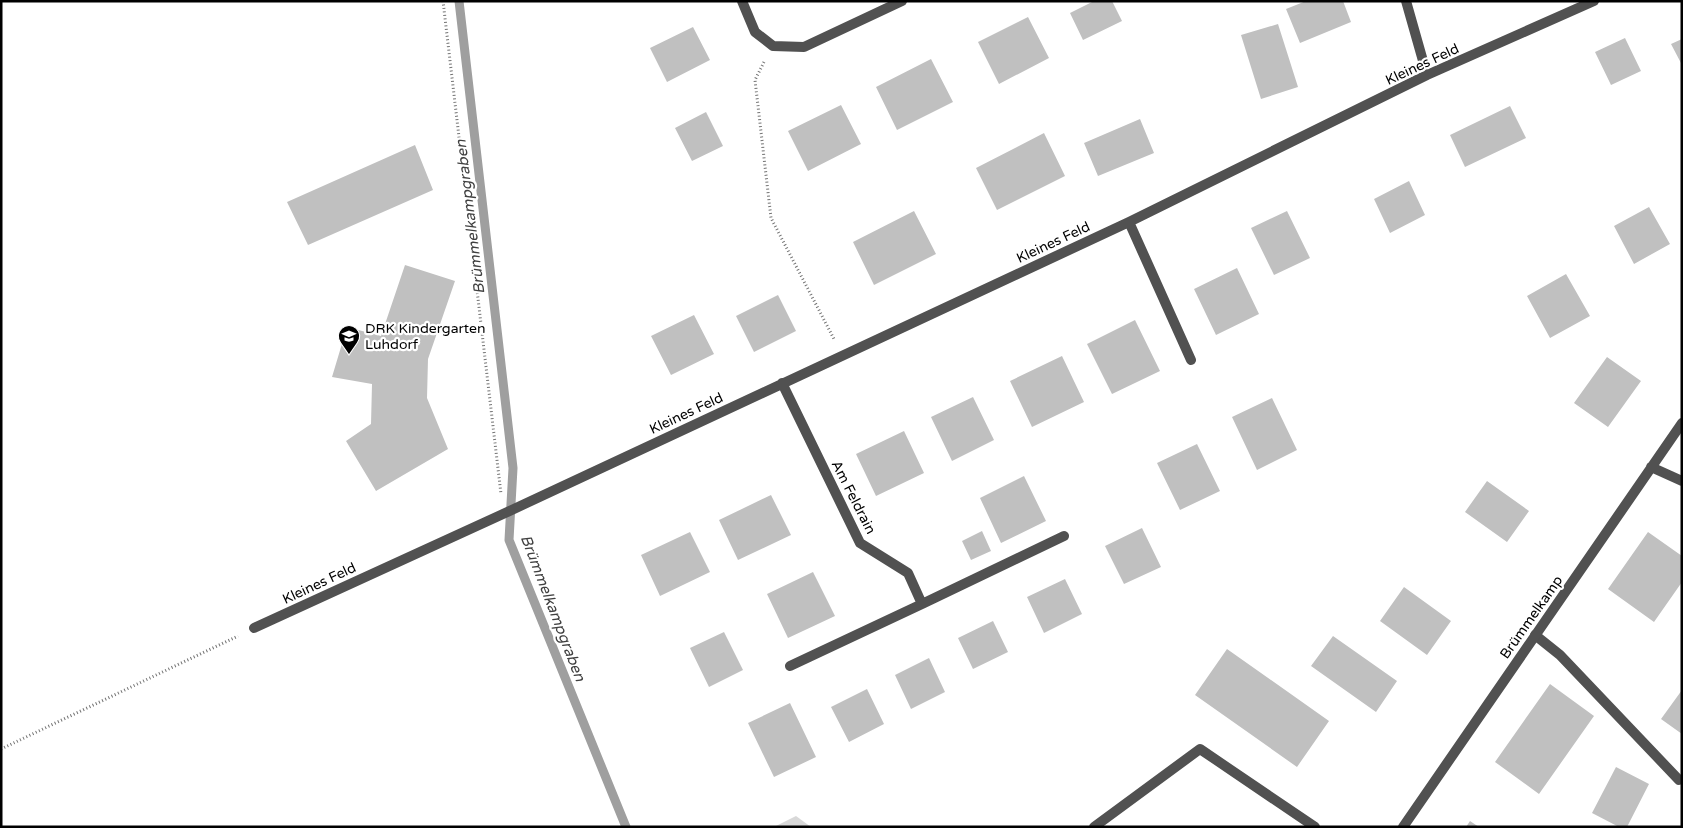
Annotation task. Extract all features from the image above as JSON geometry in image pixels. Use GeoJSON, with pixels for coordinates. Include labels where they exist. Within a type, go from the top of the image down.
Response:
{"type":"FeatureCollection","features":[{"type":"Feature","properties":{"kind":"street"},"geometry":{"type":"LineString","coordinates":[[742,1],[755,32],[773,46],[804,47],[902,1]]}},
{"type":"Feature","properties":{"kind":"street"},"geometry":{"type":"LineString","coordinates":[[1406,1],[1427,75]]}},
{"type":"Feature","properties":{"kind":"street","name":"Kleines Feld"},"geometry":{"type":"LineString","coordinates":[[254,628],[523,505],[1129,222],[1427,75],[1594,1]]}},
{"type":"Feature","properties":{"kind":"street"},"geometry":{"type":"LineString","coordinates":[[1129,222],[1191,360]]}},
{"type":"Feature","properties":{"kind":"street","name":"Am Feldrain"},"geometry":{"type":"LineString","coordinates":[[782,383],[860,543],[908,573],[922,604]]}},
{"type":"Feature","properties":{"kind":"street","name":"Brümmelkamp"},"geometry":{"type":"LineString","coordinates":[[1404,827],[1682,423]]}},
{"type":"Feature","properties":{"kind":"street"},"geometry":{"type":"LineString","coordinates":[[1651,466],[1682,481]]}},
{"type":"Feature","properties":{"kind":"street"},"geometry":{"type":"LineString","coordinates":[[790,666],[1064,536]]}},
{"type":"Feature","properties":{"kind":"street"},"geometry":{"type":"LineString","coordinates":[[1536,634],[1560,655],[1679,780]]}},
{"type":"Feature","properties":{"kind":"street"},"geometry":{"type":"LineString","coordinates":[[1094,827],[1200,749],[1315,827]]}},
{"type":"Feature","properties":{"kind":"path"},"geometry":{"type":"LineString","coordinates":[[443,1],[503,514]]}},
{"type":"Feature","properties":{"kind":"path"},"geometry":{"type":"LineString","coordinates":[[773,46],[755,80],[771,218],[843,355]]}},
{"type":"Feature","properties":{"kind":"path"},"geometry":{"type":"LineString","coordinates":[[1,749],[254,628]]}},
{"type":"Feature","properties":{"kind":"shaded area"},"geometry":{"type":"Polygon","coordinates":[[[796,816],[811,827],[774,827],[796,816]]]}},
{"type":"Feature","properties":{"kind":"building"},"geometry":{"type":"Polygon","coordinates":[[[1094,1],[1112,1],[1122,21],[1083,40],[1070,13],[1094,1]]]}},
{"type":"Feature","properties":{"kind":"building"},"geometry":{"type":"Polygon","coordinates":[[[1306,1],[1343,1],[1351,22],[1300,43],[1286,9],[1306,1]]]}},
{"type":"Feature","properties":{"kind":"building"},"geometry":{"type":"Polygon","coordinates":[[[1028,17],[1049,58],[999,84],[978,42],[1028,17]]]}},
{"type":"Feature","properties":{"kind":"building"},"geometry":{"type":"Polygon","coordinates":[[[1278,24],[1298,87],[1261,99],[1241,35],[1278,24]]]}},
{"type":"Feature","properties":{"kind":"building"},"geometry":{"type":"Polygon","coordinates":[[[693,27],[710,60],[667,82],[650,48],[693,27]]]}},
{"type":"Feature","properties":{"kind":"building"},"geometry":{"type":"Polygon","coordinates":[[[1625,38],[1641,71],[1611,85],[1595,52],[1625,38]]]}},
{"type":"Feature","properties":{"kind":"building"},"geometry":{"type":"Polygon","coordinates":[[[1682,39],[1682,65],[1671,44],[1682,39]]]}},
{"type":"Feature","properties":{"kind":"building"},"geometry":{"type":"Polygon","coordinates":[[[931,59],[953,102],[897,130],[876,87],[931,59]]]}},
{"type":"Feature","properties":{"kind":"building"},"geometry":{"type":"Polygon","coordinates":[[[841,105],[861,144],[808,171],[788,131],[841,105]]]}},
{"type":"Feature","properties":{"kind":"building"},"geometry":{"type":"Polygon","coordinates":[[[1510,106],[1526,138],[1465,167],[1450,135],[1510,106]]]}},
{"type":"Feature","properties":{"kind":"building"},"geometry":{"type":"Polygon","coordinates":[[[706,112],[723,146],[692,161],[675,128],[706,112]]]}},
{"type":"Feature","properties":{"kind":"building"},"geometry":{"type":"Polygon","coordinates":[[[1140,119],[1154,153],[1098,176],[1084,143],[1140,119]]]}},
{"type":"Feature","properties":{"kind":"building"},"geometry":{"type":"Polygon","coordinates":[[[1044,133],[1065,176],[997,210],[976,168],[1044,133]]]}},
{"type":"Feature","properties":{"kind":"building"},"geometry":{"type":"Polygon","coordinates":[[[415,145],[433,190],[308,245],[287,202],[415,145]]]}},
{"type":"Feature","properties":{"kind":"building"},"geometry":{"type":"Polygon","coordinates":[[[1409,181],[1425,215],[1390,233],[1374,199],[1409,181]]]}},
{"type":"Feature","properties":{"kind":"building"},"geometry":{"type":"Polygon","coordinates":[[[1649,207],[1670,244],[1634,264],[1614,226],[1649,207]]]}},
{"type":"Feature","properties":{"kind":"building"},"geometry":{"type":"Polygon","coordinates":[[[914,211],[936,254],[874,285],[853,242],[914,211]]]}},
{"type":"Feature","properties":{"kind":"building"},"geometry":{"type":"Polygon","coordinates":[[[1287,211],[1310,258],[1274,275],[1251,228],[1287,211]]]}},
{"type":"Feature","properties":{"kind":"building"},"geometry":{"type":"Polygon","coordinates":[[[405,265],[455,281],[428,359],[427,398],[448,449],[376,491],[346,441],[371,424],[372,384],[332,377],[347,327],[381,336],[405,265]]]}},
{"type":"Feature","properties":{"kind":"building"},"geometry":{"type":"Polygon","coordinates":[[[1237,268],[1259,314],[1216,335],[1194,289],[1237,268]]]}},
{"type":"Feature","properties":{"kind":"building"},"geometry":{"type":"Polygon","coordinates":[[[1566,274],[1590,316],[1550,338],[1527,296],[1566,274]]]}},
{"type":"Feature","properties":{"kind":"building"},"geometry":{"type":"Polygon","coordinates":[[[778,295],[796,331],[754,352],[736,316],[778,295]]]}},
{"type":"Feature","properties":{"kind":"building"},"geometry":{"type":"Polygon","coordinates":[[[694,315],[714,354],[671,375],[651,336],[694,315]]]}},
{"type":"Feature","properties":{"kind":"building"},"geometry":{"type":"Polygon","coordinates":[[[1135,320],[1160,371],[1112,394],[1087,344],[1135,320]]]}},
{"type":"Feature","properties":{"kind":"building"},"geometry":{"type":"Polygon","coordinates":[[[1062,356],[1084,402],[1032,427],[1010,381],[1062,356]]]}},
{"type":"Feature","properties":{"kind":"building"},"geometry":{"type":"Polygon","coordinates":[[[1607,357],[1641,381],[1608,427],[1574,403],[1607,357]]]}},
{"type":"Feature","properties":{"kind":"building"},"geometry":{"type":"Polygon","coordinates":[[[973,397],[994,440],[952,461],[931,417],[973,397]]]}},
{"type":"Feature","properties":{"kind":"building"},"geometry":{"type":"Polygon","coordinates":[[[1272,398],[1297,450],[1257,470],[1232,417],[1272,398]]]}},
{"type":"Feature","properties":{"kind":"building"},"geometry":{"type":"Polygon","coordinates":[[[904,431],[924,473],[876,496],[856,454],[904,431]]]}},
{"type":"Feature","properties":{"kind":"building"},"geometry":{"type":"Polygon","coordinates":[[[1197,444],[1220,491],[1180,510],[1157,463],[1197,444]]]}},
{"type":"Feature","properties":{"kind":"building"},"geometry":{"type":"Polygon","coordinates":[[[1024,476],[1046,521],[1001,543],[980,498],[1024,476]]]}},
{"type":"Feature","properties":{"kind":"building"},"geometry":{"type":"Polygon","coordinates":[[[1487,481],[1529,511],[1507,542],[1465,512],[1487,481]]]}},
{"type":"Feature","properties":{"kind":"building"},"geometry":{"type":"Polygon","coordinates":[[[771,495],[791,535],[738,560],[719,520],[771,495]]]}},
{"type":"Feature","properties":{"kind":"building"},"geometry":{"type":"Polygon","coordinates":[[[1142,528],[1161,567],[1124,584],[1105,546],[1142,528]]]}},
{"type":"Feature","properties":{"kind":"building"},"geometry":{"type":"Polygon","coordinates":[[[982,531],[991,551],[971,560],[962,541],[982,531]]]}},
{"type":"Feature","properties":{"kind":"building"},"geometry":{"type":"Polygon","coordinates":[[[690,532],[710,572],[660,596],[641,555],[690,532]]]}},
{"type":"Feature","properties":{"kind":"building"},"geometry":{"type":"Polygon","coordinates":[[[1648,532],[1682,556],[1682,582],[1654,622],[1608,589],[1648,532]]]}},
{"type":"Feature","properties":{"kind":"building"},"geometry":{"type":"Polygon","coordinates":[[[813,572],[835,616],[788,638],[767,594],[813,572]]]}},
{"type":"Feature","properties":{"kind":"building"},"geometry":{"type":"Polygon","coordinates":[[[1065,579],[1082,614],[1044,633],[1027,597],[1065,579]]]}},
{"type":"Feature","properties":{"kind":"building"},"geometry":{"type":"Polygon","coordinates":[[[1404,587],[1451,621],[1427,655],[1380,621],[1404,587]]]}},
{"type":"Feature","properties":{"kind":"building"},"geometry":{"type":"Polygon","coordinates":[[[993,621],[1008,652],[973,669],[958,638],[993,621]]]}},
{"type":"Feature","properties":{"kind":"building"},"geometry":{"type":"Polygon","coordinates":[[[724,632],[743,670],[709,687],[690,648],[724,632]]]}},
{"type":"Feature","properties":{"kind":"building"},"geometry":{"type":"Polygon","coordinates":[[[1333,636],[1397,681],[1376,712],[1311,666],[1333,636]]]}},
{"type":"Feature","properties":{"kind":"building"},"geometry":{"type":"Polygon","coordinates":[[[1227,649],[1329,721],[1297,767],[1195,695],[1227,649]]]}},
{"type":"Feature","properties":{"kind":"building"},"geometry":{"type":"Polygon","coordinates":[[[929,658],[945,692],[911,709],[895,675],[929,658]]]}},
{"type":"Feature","properties":{"kind":"building"},"geometry":{"type":"Polygon","coordinates":[[[1550,684],[1594,716],[1539,794],[1495,762],[1550,684]]]}},
{"type":"Feature","properties":{"kind":"building"},"geometry":{"type":"Polygon","coordinates":[[[867,689],[884,724],[849,742],[831,707],[867,689]]]}},
{"type":"Feature","properties":{"kind":"building"},"geometry":{"type":"Polygon","coordinates":[[[1682,690],[1682,734],[1661,719],[1682,690]]]}},
{"type":"Feature","properties":{"kind":"building"},"geometry":{"type":"Polygon","coordinates":[[[790,703],[816,757],[774,777],[748,723],[790,703]]]}},
{"type":"Feature","properties":{"kind":"building"},"geometry":{"type":"Polygon","coordinates":[[[1616,767],[1649,784],[1627,827],[1619,827],[1592,813],[1616,767]]]}},
{"type":"Feature","properties":{"kind":"building"},"geometry":{"type":"Polygon","coordinates":[[[1470,821],[1479,827],[1466,827],[1470,821]]]}},
{"type":"Feature","properties":{"kind":"waterway","name":"Brümmelkampgraben"},"geometry":{"type":"LineString","coordinates":[[459,1],[513,468],[509,540],[626,827]]}},
{"type":"Feature","properties":{"kind":"place","name":"DRK Kindergarten Luhdorf"},"geometry":{"type":"Point","coordinates":[349,355]}}]}
